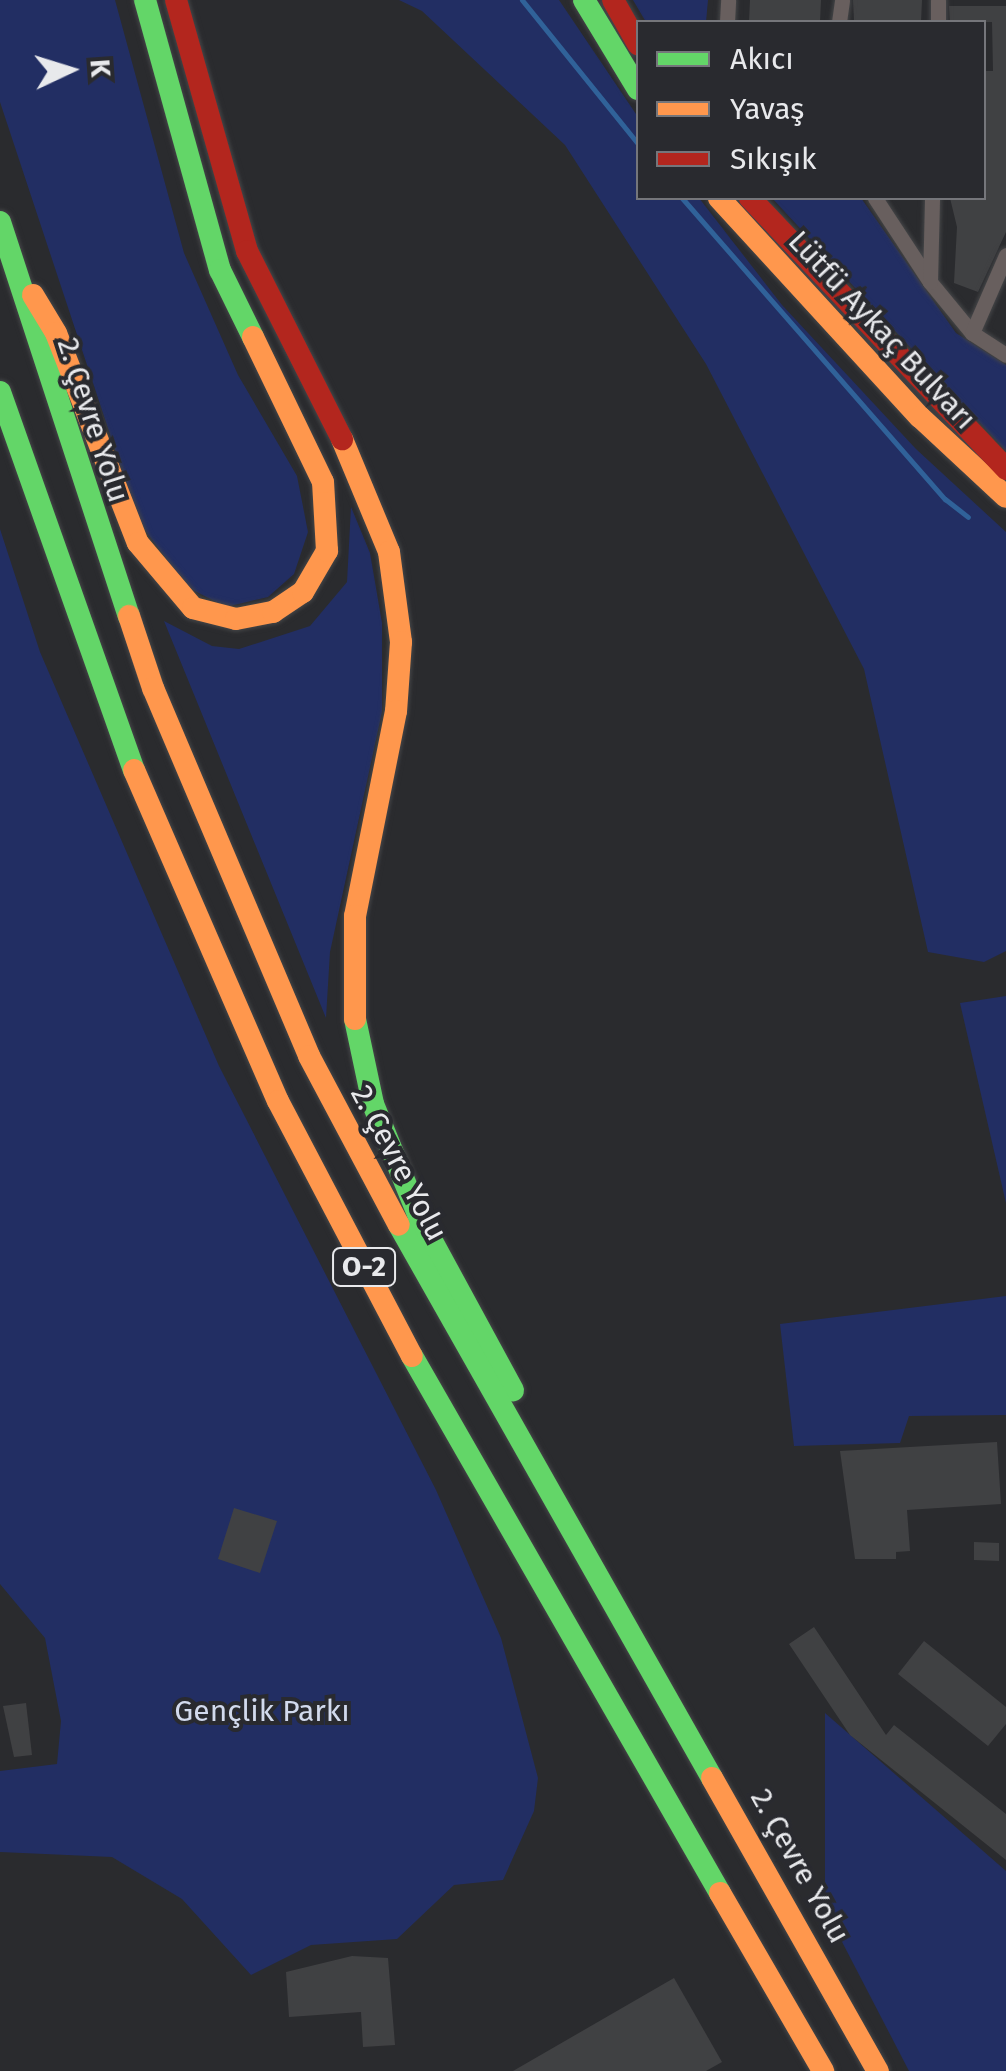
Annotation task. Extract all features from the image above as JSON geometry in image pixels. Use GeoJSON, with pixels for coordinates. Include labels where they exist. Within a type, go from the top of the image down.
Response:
{"type":"FeatureCollection","features":[{"type":"Feature","properties":{"kind":"main road"},"geometry":{"type":"LineString","coordinates":[[11,260],[56,334],[103,466],[158,576],[194,608],[236,619],[273,612],[303,592],[327,550],[323,482],[220,270],[145,0]]}},
{"type":"Feature","properties":{"kind":"main road"},"geometry":{"type":"LineString","coordinates":[[176,0],[247,251],[377,514],[399,599],[396,712],[350,955],[357,1042],[373,1104],[420,1220],[514,1391],[549,1490]]}},
{"type":"Feature","properties":{"kind":"main road"},"geometry":{"type":"LineString","coordinates":[[584,0],[636,86]]}},
{"type":"Feature","properties":{"kind":"main road"},"geometry":{"type":"LineString","coordinates":[[612,0],[636,41]]}},
{"type":"Feature","properties":{"kind":"main road","name":"Lütfü Aykaç Bulvarı"},"geometry":{"type":"LineString","coordinates":[[721,200],[920,417],[1006,497]]}},
{"type":"Feature","properties":{"kind":"main road","name":"Lütfü Aykaç Bulvarı"},"geometry":{"type":"LineString","coordinates":[[752,200],[1006,469]]}},
{"type":"Feature","properties":{"kind":"main road","name":"2. Çevre Yolu"},"geometry":{"type":"LineString","coordinates":[[0,222],[141,652],[244,910],[358,1152],[878,2071]]}},
{"type":"Feature","properties":{"kind":"main road","name":"O-2"},"geometry":{"type":"LineString","coordinates":[[2,402],[119,738],[278,1101],[426,1381],[822,2071]]}},
{"type":"Feature","properties":{"kind":"street"},"geometry":{"type":"LineString","coordinates":[[877,200],[930,282],[972,333],[1006,355]]}},
{"type":"Feature","properties":{"kind":"street"},"geometry":{"type":"LineString","coordinates":[[930,282],[932,200]]}},
{"type":"Feature","properties":{"kind":"street"},"geometry":{"type":"LineString","coordinates":[[972,333],[1006,255]]}},
{"type":"Feature","properties":{"kind":"green space"},"geometry":{"type":"Polygon","coordinates":[[[0,0],[115,0],[184,253],[238,375],[297,476],[308,532],[294,574],[268,597],[226,607],[187,587],[139,522],[0,102],[0,0]]]}},
{"type":"Feature","properties":{"kind":"green space"},"geometry":{"type":"Polygon","coordinates":[[[399,0],[559,0],[636,114],[636,200],[701,200],[782,305],[916,449],[1006,532],[1006,951],[984,962],[928,952],[864,669],[706,364],[565,145],[422,11],[399,0]]]}},
{"type":"Feature","properties":{"kind":"green space"},"geometry":{"type":"Polygon","coordinates":[[[633,0],[708,0],[706,20],[645,20],[633,0]]]}},
{"type":"Feature","properties":{"kind":"green space"},"geometry":{"type":"Polygon","coordinates":[[[774,200],[862,200],[956,333],[1006,365],[1006,451],[774,200]]]}},
{"type":"Feature","properties":{"kind":"green space"},"geometry":{"type":"Polygon","coordinates":[[[351,507],[370,553],[382,623],[382,712],[330,952],[326,1018],[164,621],[212,646],[239,649],[310,626],[347,582],[351,507]]]}},
{"type":"Feature","properties":{"kind":"green space","name":"Gençlik Parkı"},"geometry":{"type":"Polygon","coordinates":[[[0,529],[40,652],[219,1066],[436,1490],[501,1638],[538,1778],[534,1811],[503,1880],[454,1885],[397,1939],[311,1945],[251,1975],[182,1899],[112,1857],[0,1852],[0,1771],[57,1764],[61,1721],[45,1638],[0,1584],[0,529]]]}},
{"type":"Feature","properties":{"kind":"green space"},"geometry":{"type":"Polygon","coordinates":[[[1006,996],[1006,1203],[960,1003],[1006,996]]]}},
{"type":"Feature","properties":{"kind":"green space"},"geometry":{"type":"Polygon","coordinates":[[[1006,1296],[1006,1415],[909,1416],[900,1443],[794,1446],[780,1324],[1006,1296]]]}},
{"type":"Feature","properties":{"kind":"green space"},"geometry":{"type":"Polygon","coordinates":[[[825,1713],[1006,1871],[1006,2071],[909,2071],[825,1909],[825,1713]]]}},
{"type":"Feature","properties":{"kind":"building"},"geometry":{"type":"Polygon","coordinates":[[[750,0],[821,0],[820,20],[749,20],[750,0]]]}},
{"type":"Feature","properties":{"kind":"building"},"geometry":{"type":"Polygon","coordinates":[[[853,0],[922,0],[921,20],[854,20],[853,0]]]}},
{"type":"Feature","properties":{"kind":"building"},"geometry":{"type":"Polygon","coordinates":[[[949,6],[1006,6],[1006,232],[978,292],[954,283],[957,227],[950,200],[986,200],[986,71],[993,71],[992,22],[950,20],[949,6]]]}},
{"type":"Feature","properties":{"kind":"building"},"geometry":{"type":"Polygon","coordinates":[[[997,1442],[1001,1504],[907,1510],[910,1551],[896,1552],[896,1559],[855,1559],[840,1451],[997,1442]]]}},
{"type":"Feature","properties":{"kind":"building"},"geometry":{"type":"Polygon","coordinates":[[[234,1508],[277,1521],[260,1573],[218,1559],[234,1508]]]}},
{"type":"Feature","properties":{"kind":"building"},"geometry":{"type":"Polygon","coordinates":[[[974,1542],[999,1543],[999,1561],[974,1560],[974,1542]]]}},
{"type":"Feature","properties":{"kind":"building"},"geometry":{"type":"Polygon","coordinates":[[[814,1627],[886,1735],[894,1725],[1006,1814],[1006,1860],[850,1735],[789,1644],[814,1627]]]}},
{"type":"Feature","properties":{"kind":"building"},"geometry":{"type":"Polygon","coordinates":[[[924,1641],[1006,1707],[1006,1724],[988,1746],[898,1674],[924,1641]]]}},
{"type":"Feature","properties":{"kind":"building"},"geometry":{"type":"Polygon","coordinates":[[[26,1703],[32,1755],[14,1757],[3,1706],[26,1703]]]}},
{"type":"Feature","properties":{"kind":"building"},"geometry":{"type":"Polygon","coordinates":[[[352,1956],[388,1958],[395,2045],[363,2047],[361,2012],[289,2017],[286,1972],[352,1956]]]}},
{"type":"Feature","properties":{"kind":"building"},"geometry":{"type":"Polygon","coordinates":[[[674,1978],[722,2062],[706,2071],[513,2071],[674,1978]]]}},
{"type":"Feature","properties":{"kind":"waterway"},"geometry":{"type":"LineString","coordinates":[[522,0],[636,142]]}},
{"type":"Feature","properties":{"kind":"waterway"},"geometry":{"type":"LineString","coordinates":[[684,200],[945,499],[968,517]]}},
{"type":"Feature","properties":{"kind":"traffic: fast"},"geometry":{"type":"LineString","coordinates":[[145,0],[220,270],[253,337]]}},
{"type":"Feature","properties":{"kind":"traffic: fast"},"geometry":{"type":"LineString","coordinates":[[584,0],[636,86]]}},
{"type":"Feature","properties":{"kind":"traffic: fast"},"geometry":{"type":"LineString","coordinates":[[0,222],[129,616]]}},
{"type":"Feature","properties":{"kind":"traffic: fast"},"geometry":{"type":"LineString","coordinates":[[0,392],[134,770]]}},
{"type":"Feature","properties":{"kind":"traffic: fast"},"geometry":{"type":"LineString","coordinates":[[355,1019],[373,1104],[420,1219],[513,1390]]}},
{"type":"Feature","properties":{"kind":"traffic: fast"},"geometry":{"type":"LineString","coordinates":[[399,1225],[712,1778]]}},
{"type":"Feature","properties":{"kind":"traffic: fast"},"geometry":{"type":"LineString","coordinates":[[412,1356],[720,1893]]}},
{"type":"Feature","properties":{"kind":"traffic: slow"},"geometry":{"type":"LineString","coordinates":[[721,200],[920,417],[1006,497]]}},
{"type":"Feature","properties":{"kind":"traffic: slow"},"geometry":{"type":"LineString","coordinates":[[33,295],[56,333],[138,543],[193,608],[236,619],[273,612],[303,592],[327,551],[323,482],[253,337]]}},
{"type":"Feature","properties":{"kind":"traffic: slow"},"geometry":{"type":"LineString","coordinates":[[342,439],[389,552],[401,642],[396,711],[355,916],[355,1019]]}},
{"type":"Feature","properties":{"kind":"traffic: slow"},"geometry":{"type":"LineString","coordinates":[[129,616],[153,688],[309,1056],[399,1225]]}},
{"type":"Feature","properties":{"kind":"traffic: slow"},"geometry":{"type":"LineString","coordinates":[[134,770],[278,1101],[412,1356]]}},
{"type":"Feature","properties":{"kind":"traffic: slow"},"geometry":{"type":"LineString","coordinates":[[712,1778],[878,2071]]}},
{"type":"Feature","properties":{"kind":"traffic: slow"},"geometry":{"type":"LineString","coordinates":[[720,1893],[823,2071]]}},
{"type":"Feature","properties":{"kind":"traffic: jam"},"geometry":{"type":"LineString","coordinates":[[176,0],[247,251],[342,439]]}},
{"type":"Feature","properties":{"kind":"traffic: jam"},"geometry":{"type":"LineString","coordinates":[[613,0],[636,40]]}},
{"type":"Feature","properties":{"kind":"traffic: jam"},"geometry":{"type":"LineString","coordinates":[[752,200],[1006,469]]}}]}
